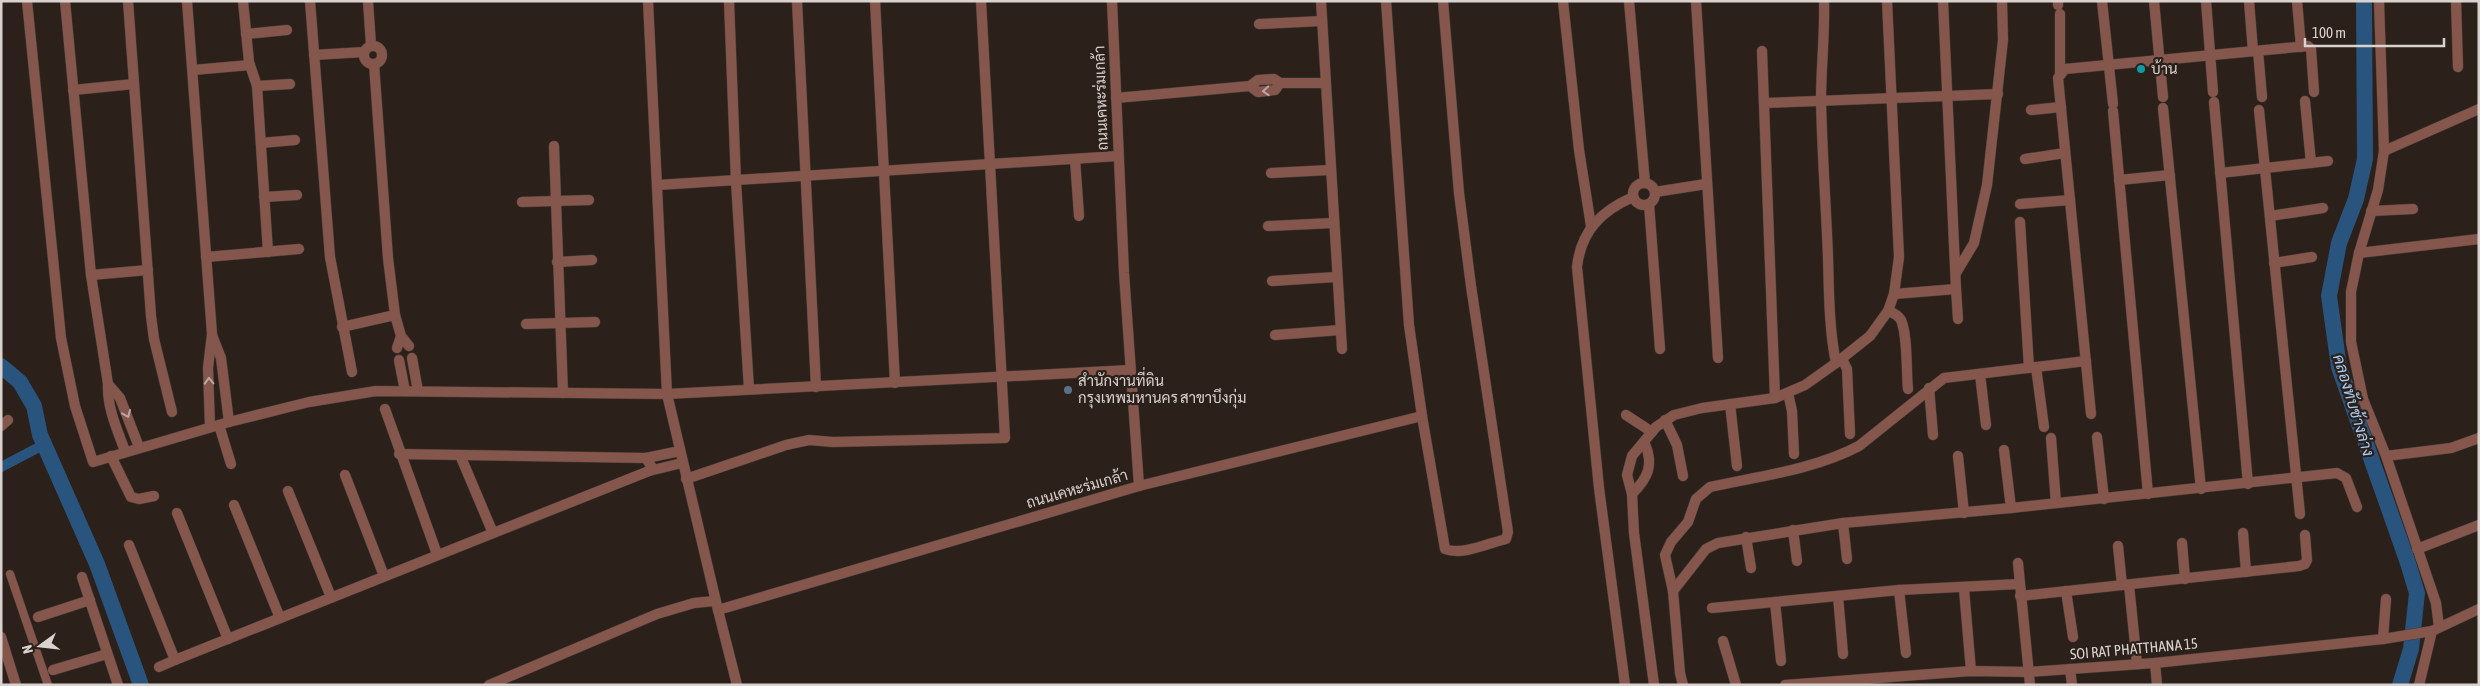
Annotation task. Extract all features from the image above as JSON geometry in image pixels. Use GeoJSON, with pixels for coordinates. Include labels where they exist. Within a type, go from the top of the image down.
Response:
{"type":"FeatureCollection","features":[{"type":"Feature","properties":{"kind":"street"},"geometry":{"type":"LineString","coordinates":[[27,1],[49,211],[54,286],[65,364],[75,406],[93,462],[229,422],[309,402],[376,391],[667,394],[1130,370]]}},
{"type":"Feature","properties":{"kind":"street"},"geometry":{"type":"LineString","coordinates":[[65,1],[91,275],[108,384],[109,407],[125,452]]}},
{"type":"Feature","properties":{"kind":"street"},"geometry":{"type":"LineString","coordinates":[[128,1],[154,339],[172,412]]}},
{"type":"Feature","properties":{"kind":"street"},"geometry":{"type":"LineString","coordinates":[[187,1],[212,334],[208,368],[214,426],[231,464]]}},
{"type":"Feature","properties":{"kind":"street"},"geometry":{"type":"LineString","coordinates":[[243,1],[250,65],[257,86],[268,252]]}},
{"type":"Feature","properties":{"kind":"street"},"geometry":{"type":"LineString","coordinates":[[310,1],[330,257],[352,372]]}},
{"type":"Feature","properties":{"kind":"street"},"geometry":{"type":"LineString","coordinates":[[314,55],[368,48],[380,49],[382,53],[380,62],[374,64],[366,61],[368,48],[368,1]]}},
{"type":"Feature","properties":{"kind":"street"},"geometry":{"type":"LineString","coordinates":[[648,1],[667,394],[682,463],[737,685]]}},
{"type":"Feature","properties":{"kind":"street"},"geometry":{"type":"LineString","coordinates":[[729,1],[736,182],[750,390]]}},
{"type":"Feature","properties":{"kind":"street"},"geometry":{"type":"LineString","coordinates":[[797,1],[816,387]]}},
{"type":"Feature","properties":{"kind":"street"},"geometry":{"type":"LineString","coordinates":[[875,1],[895,383]]}},
{"type":"Feature","properties":{"kind":"street"},"geometry":{"type":"LineString","coordinates":[[686,479],[786,445],[809,440],[833,442],[1005,438],[981,1]]}},
{"type":"Feature","properties":{"kind":"street","name":"ถนนเคหะร่มเกล้า"},"geometry":{"type":"LineString","coordinates":[[489,685],[657,614],[694,602],[717,606],[1139,486],[1130,370],[1118,156],[1112,1]]}},
{"type":"Feature","properties":{"kind":"street"},"geometry":{"type":"LineString","coordinates":[[1322,1],[1336,277],[1342,349]]}},
{"type":"Feature","properties":{"kind":"street"},"geometry":{"type":"LineString","coordinates":[[1386,1],[1409,325],[1422,416],[1445,549],[1452,552],[1506,539],[1508,532],[1471,286],[1460,193],[1443,1]]}},
{"type":"Feature","properties":{"kind":"street"},"geometry":{"type":"LineString","coordinates":[[1563,1],[1579,150],[1591,226]]}},
{"type":"Feature","properties":{"kind":"street"},"geometry":{"type":"LineString","coordinates":[[1629,1],[1645,183]]}},
{"type":"Feature","properties":{"kind":"street"},"geometry":{"type":"LineString","coordinates":[[1696,1],[1718,358]]}},
{"type":"Feature","properties":{"kind":"street"},"geometry":{"type":"LineString","coordinates":[[1824,1],[1825,37],[1821,63],[1821,100],[1832,343],[1839,361],[1847,369],[1850,434]]}},
{"type":"Feature","properties":{"kind":"street"},"geometry":{"type":"LineString","coordinates":[[1654,685],[1633,526],[1632,494],[1627,474],[1632,456],[1665,420],[1685,411],[1775,398],[1788,393],[1839,361],[1870,336],[1888,311],[1894,294],[1899,257],[1887,1]]}},
{"type":"Feature","properties":{"kind":"street"},"geometry":{"type":"LineString","coordinates":[[1943,1],[1958,320]]}},
{"type":"Feature","properties":{"kind":"street"},"geometry":{"type":"LineString","coordinates":[[1955,274],[1974,243],[1987,185],[2003,40],[2002,1]]}},
{"type":"Feature","properties":{"kind":"street"},"geometry":{"type":"LineString","coordinates":[[2102,1],[2148,494]]}},
{"type":"Feature","properties":{"kind":"street"},"geometry":{"type":"LineString","coordinates":[[2154,1],[2201,489]]}},
{"type":"Feature","properties":{"kind":"street"},"geometry":{"type":"LineString","coordinates":[[2206,1],[2248,484]]}},
{"type":"Feature","properties":{"kind":"street"},"geometry":{"type":"LineString","coordinates":[[2249,1],[2262,97]]}},
{"type":"Feature","properties":{"kind":"street"},"geometry":{"type":"LineString","coordinates":[[2297,1],[2301,47]]}},
{"type":"Feature","properties":{"kind":"street"},"geometry":{"type":"LineString","coordinates":[[2379,1],[2384,151],[2378,190],[2359,253],[2351,292],[2351,342],[2363,399],[2386,456],[2436,603],[2435,629],[2419,685]]}},
{"type":"Feature","properties":{"kind":"street"},"geometry":{"type":"LineString","coordinates":[[2456,1],[2458,67]]}},
{"type":"Feature","properties":{"kind":"street"},"geometry":{"type":"LineString","coordinates":[[2059,7],[2060,73],[2058,78],[2092,414]]}},
{"type":"Feature","properties":{"kind":"street"},"geometry":{"type":"LineString","coordinates":[[1259,24],[1322,21]]}},
{"type":"Feature","properties":{"kind":"street"},"geometry":{"type":"LineString","coordinates":[[246,34],[286,30]]}},
{"type":"Feature","properties":{"kind":"street"},"geometry":{"type":"LineString","coordinates":[[2060,73],[2065,68],[2308,46],[2310,49],[2314,92]]}},
{"type":"Feature","properties":{"kind":"street"},"geometry":{"type":"LineString","coordinates":[[1762,51],[1775,398]]}},
{"type":"Feature","properties":{"kind":"street"},"geometry":{"type":"LineString","coordinates":[[374,64],[388,258],[401,336],[409,346]]}},
{"type":"Feature","properties":{"kind":"street"},"geometry":{"type":"LineString","coordinates":[[193,70],[250,65]]}},
{"type":"Feature","properties":{"kind":"street"},"geometry":{"type":"LineString","coordinates":[[1116,98],[1250,86],[1258,92],[1275,90],[1280,83],[1325,83]]}},
{"type":"Feature","properties":{"kind":"street"},"geometry":{"type":"LineString","coordinates":[[73,90],[134,84]]}},
{"type":"Feature","properties":{"kind":"street"},"geometry":{"type":"LineString","coordinates":[[257,86],[290,84]]}},
{"type":"Feature","properties":{"kind":"street"},"geometry":{"type":"LineString","coordinates":[[1764,103],[1998,94]]}},
{"type":"Feature","properties":{"kind":"street"},"geometry":{"type":"LineString","coordinates":[[2305,102],[2312,163]]}},
{"type":"Feature","properties":{"kind":"street"},"geometry":{"type":"LineString","coordinates":[[2031,110],[2061,107]]}},
{"type":"Feature","properties":{"kind":"street"},"geometry":{"type":"LineString","coordinates":[[2384,151],[2479,108]]}},
{"type":"Feature","properties":{"kind":"street"},"geometry":{"type":"LineString","coordinates":[[2259,110],[2300,514]]}},
{"type":"Feature","properties":{"kind":"street"},"geometry":{"type":"LineString","coordinates":[[261,143],[294,140]]}},
{"type":"Feature","properties":{"kind":"street"},"geometry":{"type":"LineString","coordinates":[[554,146],[554,202],[563,393]]}},
{"type":"Feature","properties":{"kind":"street"},"geometry":{"type":"LineString","coordinates":[[2025,159],[2065,153]]}},
{"type":"Feature","properties":{"kind":"street"},"geometry":{"type":"LineString","coordinates":[[658,185],[736,182],[1118,156]]}},
{"type":"Feature","properties":{"kind":"street"},"geometry":{"type":"LineString","coordinates":[[1075,159],[1079,216]]}},
{"type":"Feature","properties":{"kind":"street"},"geometry":{"type":"LineString","coordinates":[[2220,174],[2328,161]]}},
{"type":"Feature","properties":{"kind":"street"},"geometry":{"type":"LineString","coordinates":[[1271,173],[1330,170]]}},
{"type":"Feature","properties":{"kind":"street"},"geometry":{"type":"LineString","coordinates":[[2119,180],[2170,175]]}},
{"type":"Feature","properties":{"kind":"street"},"geometry":{"type":"LineString","coordinates":[[1645,183],[1652,185],[1655,192],[1654,200],[1649,204],[1640,204],[1634,197],[1635,188],[1645,183]]}},
{"type":"Feature","properties":{"kind":"street"},"geometry":{"type":"LineString","coordinates":[[1655,192],[1706,184]]}},
{"type":"Feature","properties":{"kind":"street"},"geometry":{"type":"LineString","coordinates":[[264,197],[297,194]]}},
{"type":"Feature","properties":{"kind":"street"},"geometry":{"type":"LineString","coordinates":[[1625,685],[1599,488],[1577,281],[1578,254],[1591,226],[1602,215],[1634,197]]}},
{"type":"Feature","properties":{"kind":"street"},"geometry":{"type":"LineString","coordinates":[[522,202],[589,200]]}},
{"type":"Feature","properties":{"kind":"street"},"geometry":{"type":"LineString","coordinates":[[2020,204],[2070,200]]}},
{"type":"Feature","properties":{"kind":"street"},"geometry":{"type":"LineString","coordinates":[[1649,204],[1660,349]]}},
{"type":"Feature","properties":{"kind":"street"},"geometry":{"type":"LineString","coordinates":[[2270,216],[2323,208]]}},
{"type":"Feature","properties":{"kind":"street"},"geometry":{"type":"LineString","coordinates":[[2371,211],[2412,209]]}},
{"type":"Feature","properties":{"kind":"street"},"geometry":{"type":"LineString","coordinates":[[2020,222],[2032,367],[2044,427]]}},
{"type":"Feature","properties":{"kind":"street"},"geometry":{"type":"LineString","coordinates":[[1268,226],[1333,223]]}},
{"type":"Feature","properties":{"kind":"street"},"geometry":{"type":"LineString","coordinates":[[2359,253],[2479,239]]}},
{"type":"Feature","properties":{"kind":"street"},"geometry":{"type":"LineString","coordinates":[[206,257],[299,249]]}},
{"type":"Feature","properties":{"kind":"street"},"geometry":{"type":"LineString","coordinates":[[2274,263],[2312,257]]}},
{"type":"Feature","properties":{"kind":"street"},"geometry":{"type":"LineString","coordinates":[[557,262],[592,260]]}},
{"type":"Feature","properties":{"kind":"street"},"geometry":{"type":"LineString","coordinates":[[91,275],[148,270]]}},
{"type":"Feature","properties":{"kind":"street"},"geometry":{"type":"LineString","coordinates":[[1272,281],[1336,277]]}},
{"type":"Feature","properties":{"kind":"street"},"geometry":{"type":"LineString","coordinates":[[1894,294],[1956,289]]}},
{"type":"Feature","properties":{"kind":"street"},"geometry":{"type":"LineString","coordinates":[[1888,311],[1895,313],[1900,319],[1903,329],[1908,389]]}},
{"type":"Feature","properties":{"kind":"street"},"geometry":{"type":"LineString","coordinates":[[342,327],[396,315]]}},
{"type":"Feature","properties":{"kind":"street"},"geometry":{"type":"LineString","coordinates":[[526,324],[595,322]]}},
{"type":"Feature","properties":{"kind":"street"},"geometry":{"type":"LineString","coordinates":[[1275,335],[1340,330]]}},
{"type":"Feature","properties":{"kind":"street"},"geometry":{"type":"LineString","coordinates":[[212,334],[221,358],[229,422]]}},
{"type":"Feature","properties":{"kind":"street"},"geometry":{"type":"LineString","coordinates":[[397,348],[401,336]]}},
{"type":"Feature","properties":{"kind":"street"},"geometry":{"type":"LineString","coordinates":[[412,358],[418,391]]}},
{"type":"Feature","properties":{"kind":"street"},"geometry":{"type":"LineString","coordinates":[[399,360],[405,391]]}},
{"type":"Feature","properties":{"kind":"street"},"geometry":{"type":"LineString","coordinates":[[1683,685],[1680,673],[1673,591],[1666,565],[1668,548],[1688,522],[1696,499],[1702,492],[1710,487],[1815,464],[1848,451],[1888,423],[1929,388],[1944,378],[2086,361]]}},
{"type":"Feature","properties":{"kind":"street"},"geometry":{"type":"LineString","coordinates":[[1980,374],[1986,425]]}},
{"type":"Feature","properties":{"kind":"street"},"geometry":{"type":"LineString","coordinates":[[108,384],[120,398],[139,447]]}},
{"type":"Feature","properties":{"kind":"street"},"geometry":{"type":"LineString","coordinates":[[1929,388],[1933,435]]}},
{"type":"Feature","properties":{"kind":"street"},"geometry":{"type":"LineString","coordinates":[[1788,393],[1792,411],[1794,454]]}},
{"type":"Feature","properties":{"kind":"street"},"geometry":{"type":"LineString","coordinates":[[1730,404],[1736,466]]}},
{"type":"Feature","properties":{"kind":"street"},"geometry":{"type":"LineString","coordinates":[[384,409],[437,554]]}},
{"type":"Feature","properties":{"kind":"street"},"geometry":{"type":"LineString","coordinates":[[1626,415],[1652,432]]}},
{"type":"Feature","properties":{"kind":"street"},"geometry":{"type":"LineString","coordinates":[[1139,486],[1422,416]]}},
{"type":"Feature","properties":{"kind":"street"},"geometry":{"type":"LineString","coordinates":[[1665,420],[1677,444],[1683,476]]}},
{"type":"Feature","properties":{"kind":"street"},"geometry":{"type":"LineString","coordinates":[[2097,437],[2104,499]]}},
{"type":"Feature","properties":{"kind":"street"},"geometry":{"type":"LineString","coordinates":[[2051,438],[2056,504]]}},
{"type":"Feature","properties":{"kind":"street"},"geometry":{"type":"LineString","coordinates":[[2386,456],[2451,448],[2479,438]]}},
{"type":"Feature","properties":{"kind":"street"},"geometry":{"type":"LineString","coordinates":[[1632,494],[1645,480],[1650,461],[1645,444]]}},
{"type":"Feature","properties":{"kind":"street"},"geometry":{"type":"LineString","coordinates":[[2004,450],[2011,508]]}},
{"type":"Feature","properties":{"kind":"street"},"geometry":{"type":"LineString","coordinates":[[399,454],[646,458],[680,451]]}},
{"type":"Feature","properties":{"kind":"street"},"geometry":{"type":"LineString","coordinates":[[460,455],[493,533]]}},
{"type":"Feature","properties":{"kind":"street"},"geometry":{"type":"LineString","coordinates":[[111,456],[131,496],[139,499],[154,496]]}},
{"type":"Feature","properties":{"kind":"street"},"geometry":{"type":"LineString","coordinates":[[1958,456],[1964,513]]}},
{"type":"Feature","properties":{"kind":"street"},"geometry":{"type":"LineString","coordinates":[[646,458],[651,466],[649,471]]}},
{"type":"Feature","properties":{"kind":"street"},"geometry":{"type":"LineString","coordinates":[[159,667],[437,554],[649,471],[682,463]]}},
{"type":"Feature","properties":{"kind":"street"},"geometry":{"type":"LineString","coordinates":[[1673,591],[1711,546],[1746,537],[1843,523],[2056,504],[2337,473],[2342,474],[2346,478],[2357,507]]}},
{"type":"Feature","properties":{"kind":"street"},"geometry":{"type":"LineString","coordinates":[[345,475],[384,576]]}},
{"type":"Feature","properties":{"kind":"street"},"geometry":{"type":"LineString","coordinates":[[288,491],[331,597]]}},
{"type":"Feature","properties":{"kind":"street"},"geometry":{"type":"LineString","coordinates":[[234,505],[280,618]]}},
{"type":"Feature","properties":{"kind":"street"},"geometry":{"type":"LineString","coordinates":[[177,513],[228,639]]}},
{"type":"Feature","properties":{"kind":"street"},"geometry":{"type":"LineString","coordinates":[[1843,523],[1847,559]]}},
{"type":"Feature","properties":{"kind":"street"},"geometry":{"type":"LineString","coordinates":[[2417,549],[2479,525]]}},
{"type":"Feature","properties":{"kind":"street"},"geometry":{"type":"LineString","coordinates":[[1793,530],[1797,562]]}},
{"type":"Feature","properties":{"kind":"street"},"geometry":{"type":"LineString","coordinates":[[2244,533],[2246,572]]}},
{"type":"Feature","properties":{"kind":"street"},"geometry":{"type":"LineString","coordinates":[[2020,596],[2305,564],[2307,560],[2305,535]]}},
{"type":"Feature","properties":{"kind":"street"},"geometry":{"type":"LineString","coordinates":[[1746,537],[1751,568]]}},
{"type":"Feature","properties":{"kind":"street"},"geometry":{"type":"LineString","coordinates":[[2182,543],[2185,578]]}},
{"type":"Feature","properties":{"kind":"street"},"geometry":{"type":"LineString","coordinates":[[129,545],[175,660]]}},
{"type":"Feature","properties":{"kind":"street"},"geometry":{"type":"LineString","coordinates":[[2118,546],[2137,664]]}},
{"type":"Feature","properties":{"kind":"street"},"geometry":{"type":"LineString","coordinates":[[2018,563],[2030,685]]}},
{"type":"Feature","properties":{"kind":"street"},"geometry":{"type":"LineString","coordinates":[[10,574],[48,685]]}},
{"type":"Feature","properties":{"kind":"street"},"geometry":{"type":"LineString","coordinates":[[82,577],[118,685]]}},
{"type":"Feature","properties":{"kind":"street"},"geometry":{"type":"LineString","coordinates":[[1712,608],[1899,590],[2019,584]]}},
{"type":"Feature","properties":{"kind":"street"},"geometry":{"type":"LineString","coordinates":[[1964,588],[1971,671]]}},
{"type":"Feature","properties":{"kind":"street"},"geometry":{"type":"LineString","coordinates":[[1899,590],[1906,653]]}},
{"type":"Feature","properties":{"kind":"street"},"geometry":{"type":"LineString","coordinates":[[2066,591],[2073,637]]}},
{"type":"Feature","properties":{"kind":"street"},"geometry":{"type":"LineString","coordinates":[[1838,596],[1844,654]]}},
{"type":"Feature","properties":{"kind":"street"},"geometry":{"type":"LineString","coordinates":[[2383,639],[2386,599]]}},
{"type":"Feature","properties":{"kind":"street"},"geometry":{"type":"LineString","coordinates":[[38,617],[90,600]]}},
{"type":"Feature","properties":{"kind":"street"},"geometry":{"type":"LineString","coordinates":[[1775,602],[1781,661]]}},
{"type":"Feature","properties":{"kind":"street","name":"SOI RAT PHATTHANA 15"},"geometry":{"type":"LineString","coordinates":[[1785,685],[1971,671],[2030,672],[2156,663],[2383,639],[2419,634],[2435,629],[2479,609]]}},
{"type":"Feature","properties":{"kind":"street"},"geometry":{"type":"LineString","coordinates":[[2,638],[16,685]]}},
{"type":"Feature","properties":{"kind":"street"},"geometry":{"type":"LineString","coordinates":[[1723,642],[1736,685]]}},
{"type":"Feature","properties":{"kind":"street"},"geometry":{"type":"LineString","coordinates":[[53,670],[107,654]]}},
{"type":"Feature","properties":{"kind":"street"},"geometry":{"type":"LineString","coordinates":[[2156,663],[2157,685]]}},
{"type":"Feature","properties":{"kind":"street"},"geometry":{"type":"LineString","coordinates":[[2070,669],[2072,685]]}},
{"type":"Feature","properties":{"kind":"waterway","name":"คลองทับช้างล่าง"},"geometry":{"type":"LineString","coordinates":[[2364,1],[2365,159],[2356,199],[2339,243],[2329,296],[2339,367],[2417,593],[2411,649],[2400,685]]}},
{"type":"Feature","properties":{"kind":"waterway"},"geometry":{"type":"LineString","coordinates":[[1,366],[20,382],[34,406],[40,435],[97,564],[141,685]]}},
{"type":"Feature","properties":{"kind":"waterway"},"geometry":{"type":"LineString","coordinates":[[1,467],[45,444]]}},
{"type":"Feature","properties":{"kind":"place","name":"บ้าน"},"geometry":{"type":"Point","coordinates":[2141,69]}},
{"type":"Feature","properties":{"kind":"place","name":"สำนักงานที่ดิน กรุงเทพมหานคร สาขาบึงกุ่ม"},"geometry":{"type":"Point","coordinates":[1068,390]}}]}
